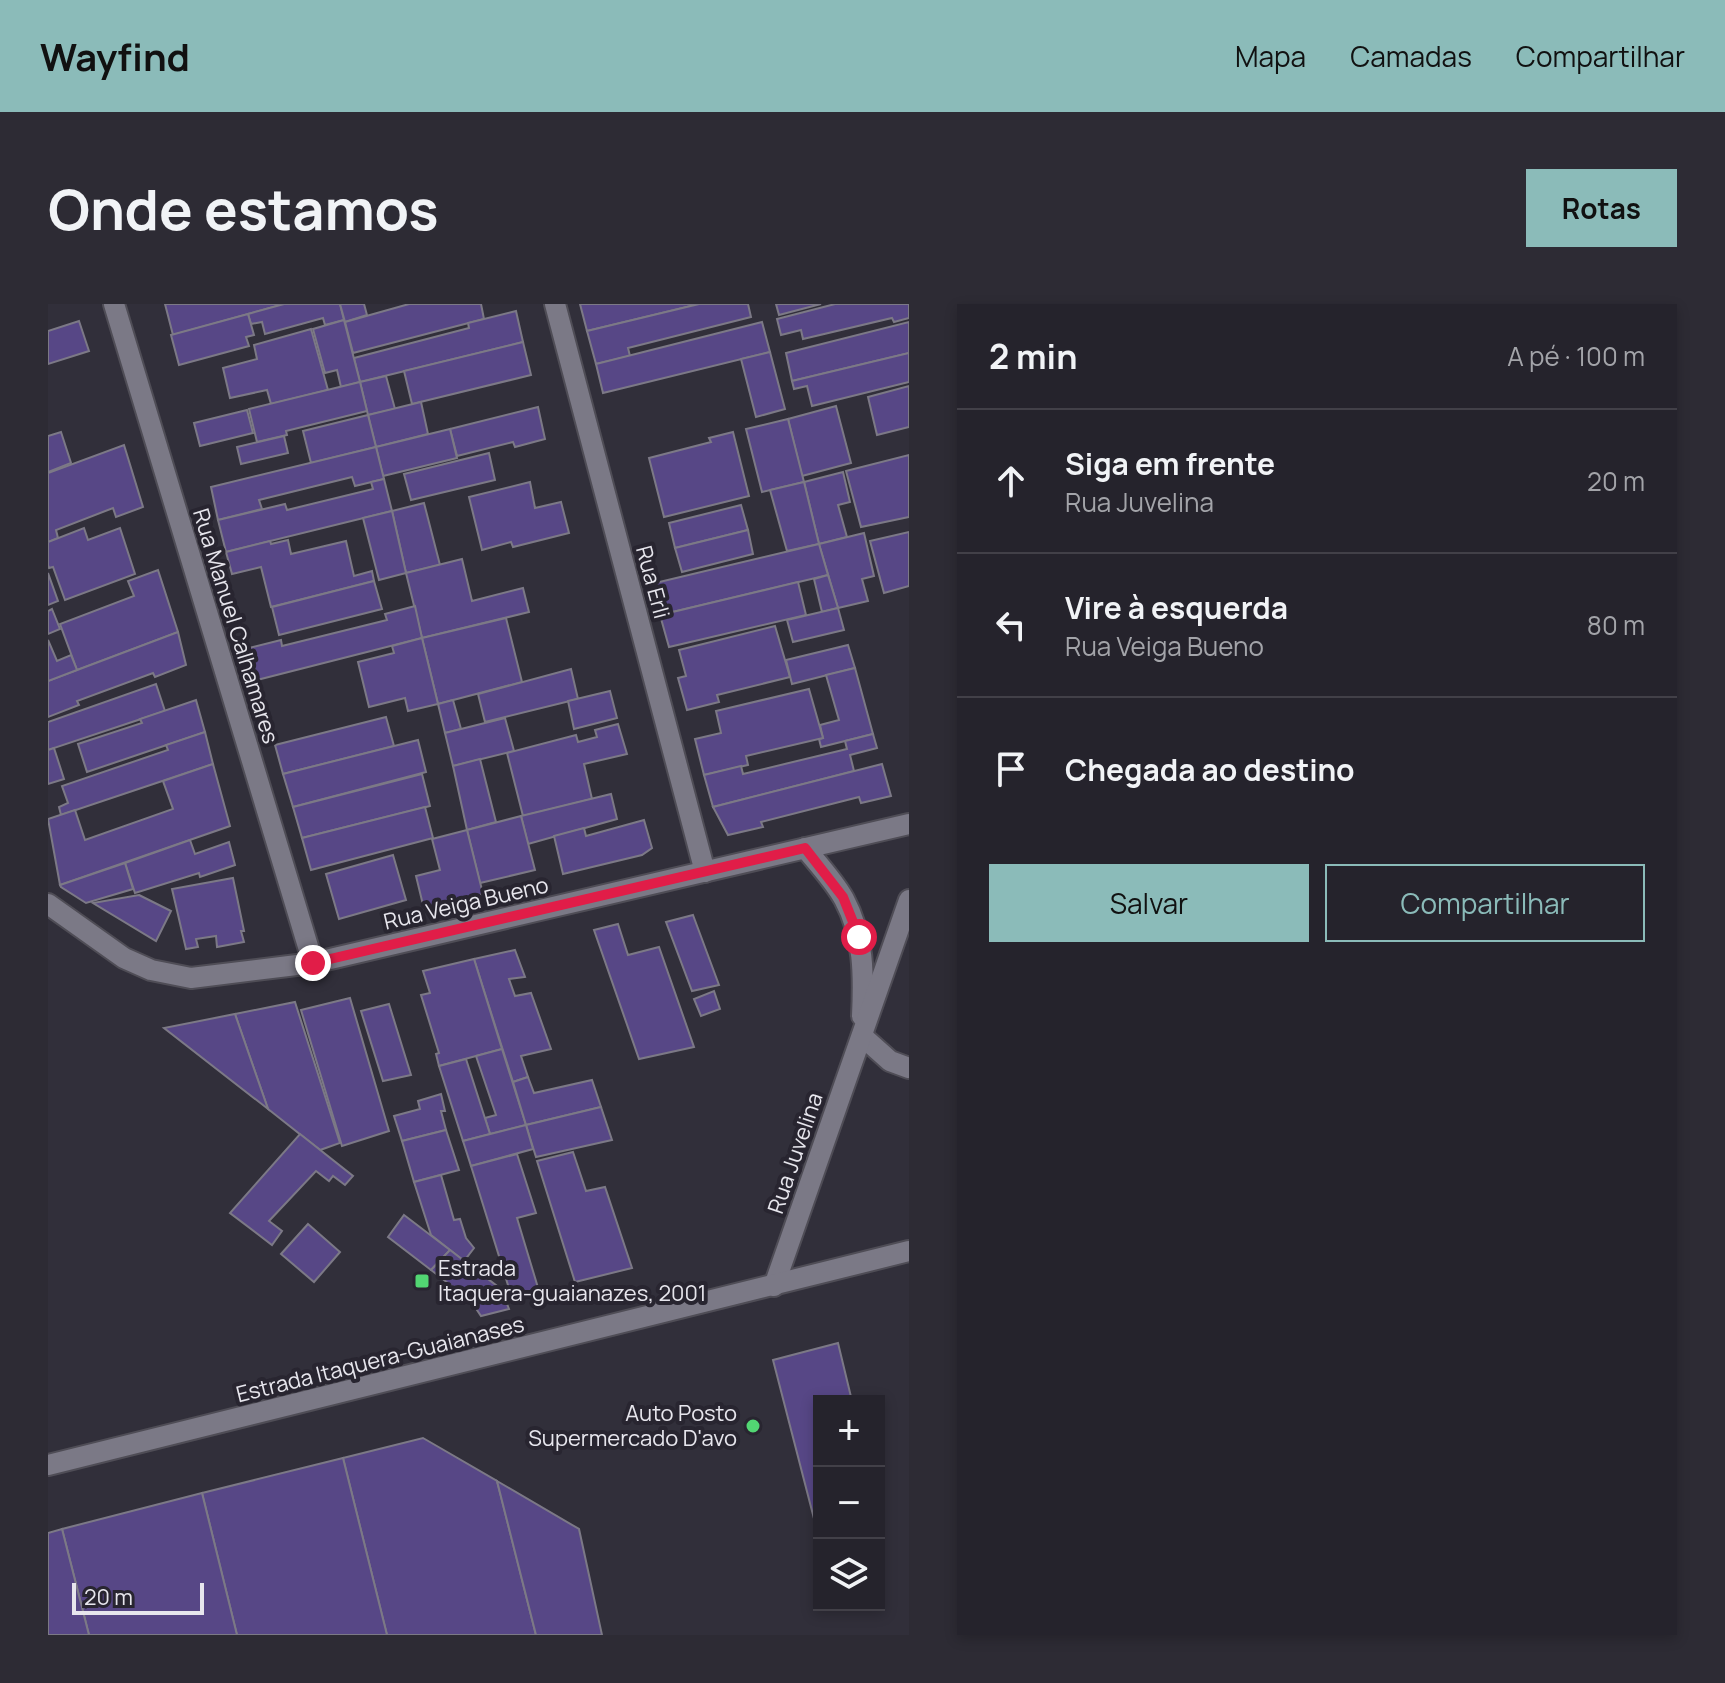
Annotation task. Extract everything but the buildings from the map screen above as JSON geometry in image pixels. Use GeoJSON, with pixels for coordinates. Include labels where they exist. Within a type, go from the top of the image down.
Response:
{"type":"FeatureCollection","features":[{"type":"Feature","properties":{"kind":"street","name":"Rua Manuel Calhamares"},"geometry":{"type":"LineString","coordinates":[[114,304],[313,963]]}},
{"type":"Feature","properties":{"kind":"street","name":"Rua Erli"},"geometry":{"type":"LineString","coordinates":[[555,304],[705,872]]}},
{"type":"Feature","properties":{"kind":"street","name":"Rua Veiga Bueno"},"geometry":{"type":"LineString","coordinates":[[48,904],[124,958],[169,976],[191,978],[313,963],[909,824]]}},
{"type":"Feature","properties":{"kind":"street","name":"Rua Juvelina"},"geometry":{"type":"LineString","coordinates":[[805,848],[843,897],[859,937],[864,971],[862,1036]]}},
{"type":"Feature","properties":{"kind":"street","name":"Rua Juvelina"},"geometry":{"type":"LineString","coordinates":[[774,1286],[909,900]]}},
{"type":"Feature","properties":{"kind":"street"},"geometry":{"type":"LineString","coordinates":[[862,1036],[890,1061],[909,1068]]}},
{"type":"Feature","properties":{"kind":"street","name":"Estrada Itaquera-Guaianases"},"geometry":{"type":"LineString","coordinates":[[48,1465],[909,1251]]}},
{"type":"Feature","properties":{"kind":"place","name":"Estrada Itaquera-guaianazes, 2001"},"geometry":{"type":"Point","coordinates":[422,1281]}},
{"type":"Feature","properties":{"kind":"place","name":"Auto Posto Supermercado D'avo"},"geometry":{"type":"Point","coordinates":[753,1426]}},
{"type":"Feature","properties":{"kind":"route"},"geometry":{"type":"LineString","coordinates":[[313,963],[805,848],[843,897],[859,937]]}}]}
